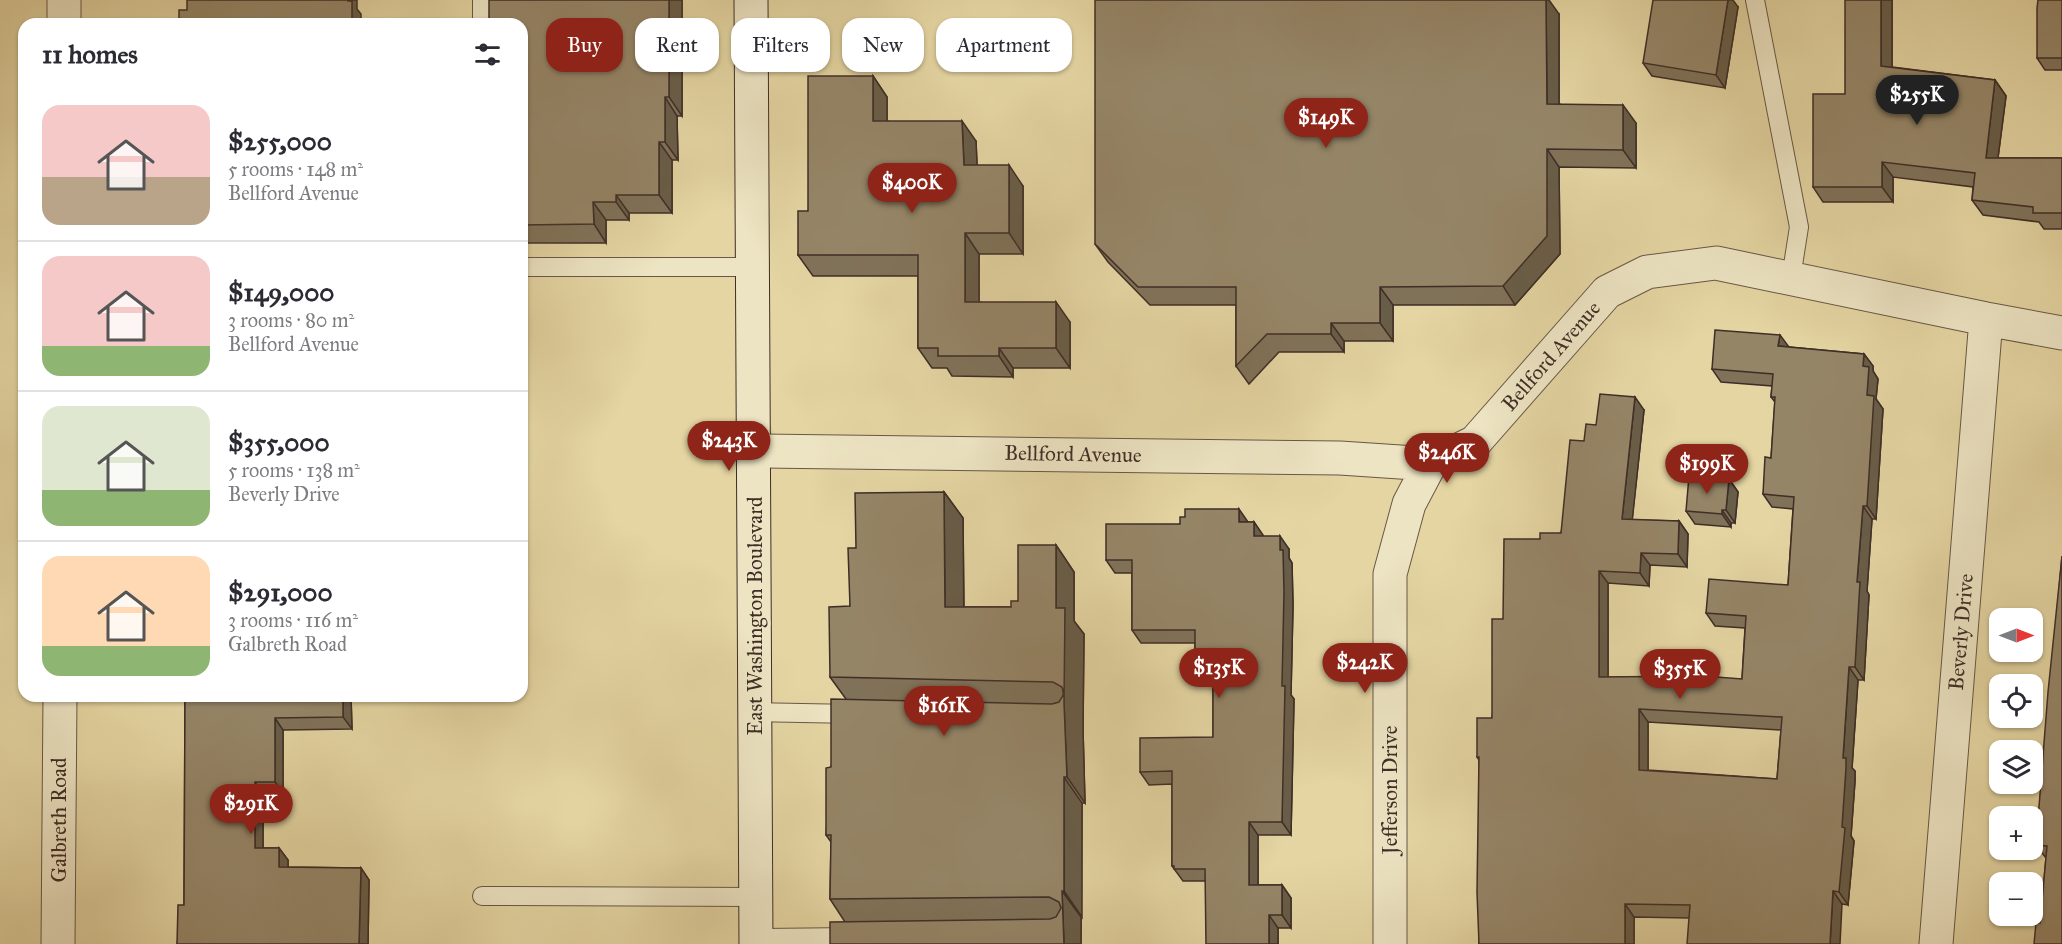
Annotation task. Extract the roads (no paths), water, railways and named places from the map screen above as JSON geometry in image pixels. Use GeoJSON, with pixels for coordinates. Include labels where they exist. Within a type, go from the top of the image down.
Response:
{"type":"FeatureCollection","features":[{"type":"Feature","properties":{"kind":"street"},"geometry":{"type":"LineString","coordinates":[[64,0],[64,18]]}},
{"type":"Feature","properties":{"kind":"street","name":"East Washington Boulevard"},"geometry":{"type":"LineString","coordinates":[[751,0],[756,941]]}},
{"type":"Feature","properties":{"kind":"street","name":"Bellford Avenue"},"geometry":{"type":"LineString","coordinates":[[754,451],[1340,458],[1430,464],[1475,442],[1607,292],[1647,273],[1716,263],[2062,333]]}},
{"type":"Feature","properties":{"kind":"street","name":"Beverly Drive"},"geometry":{"type":"LineString","coordinates":[[1936,944],[1986,319]]}},
{"type":"Feature","properties":{"kind":"street","name":"Jefferson Drive"},"geometry":{"type":"LineString","coordinates":[[1390,944],[1390,574],[1409,504],[1430,464]]}},
{"type":"Feature","properties":{"kind":"street","name":"Galbreth Road"},"geometry":{"type":"LineString","coordinates":[[58,944],[60,702]]}},
{"type":"Feature","properties":{"kind":"lane"},"geometry":{"type":"LineString","coordinates":[[482,0],[482,18]]}},
{"type":"Feature","properties":{"kind":"lane"},"geometry":{"type":"LineString","coordinates":[[1755,0],[1799,227],[1791,278]]}},
{"type":"Feature","properties":{"kind":"lane"},"geometry":{"type":"LineString","coordinates":[[528,267],[753,267]]}},
{"type":"Feature","properties":{"kind":"lane"},"geometry":{"type":"LineString","coordinates":[[755,712],[872,715]]}},
{"type":"Feature","properties":{"kind":"lane"},"geometry":{"type":"LineString","coordinates":[[482,896],[756,897]]}},
{"type":"Feature","properties":{"kind":"lane"},"geometry":{"type":"LineString","coordinates":[[756,941],[871,936]]}}]}
